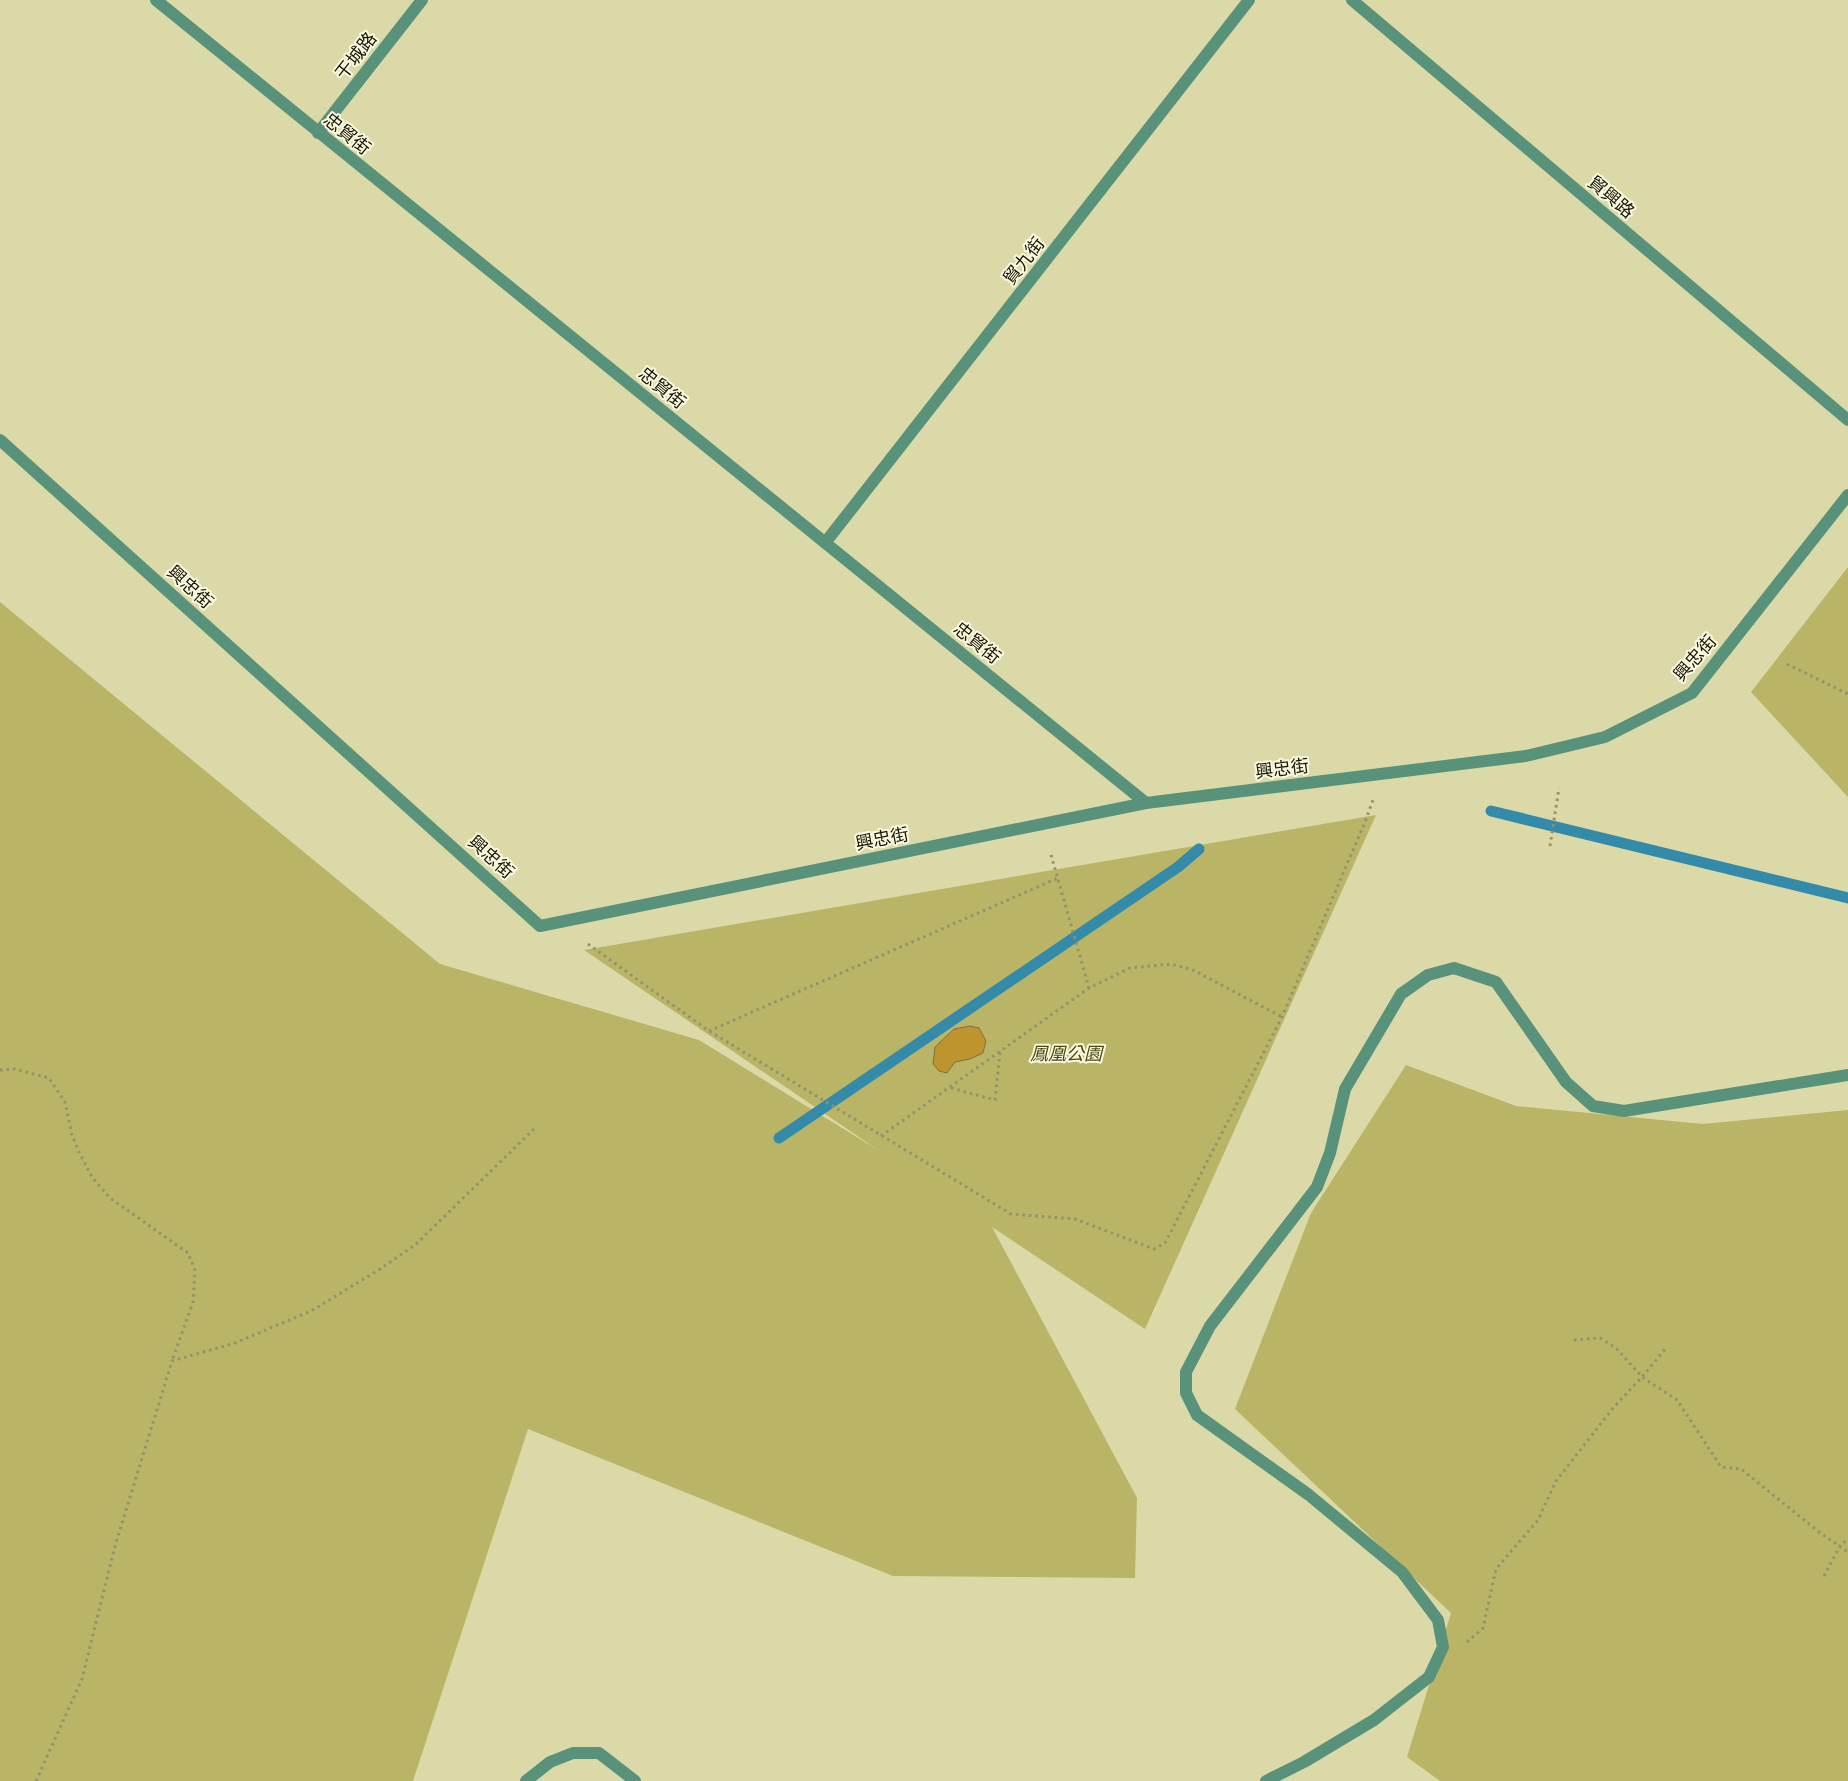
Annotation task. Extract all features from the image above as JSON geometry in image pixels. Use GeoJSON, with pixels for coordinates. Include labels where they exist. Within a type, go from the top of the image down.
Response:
{"type":"FeatureCollection","features":[{"type":"Feature","properties":{"kind":"street","name":"忠貿街"},"geometry":{"type":"LineString","coordinates":[[156,0],[1146,803]]}},
{"type":"Feature","properties":{"kind":"street","name":"干城路"},"geometry":{"type":"LineString","coordinates":[[318,133],[422,0]]}},
{"type":"Feature","properties":{"kind":"street","name":"貿九街"},"geometry":{"type":"LineString","coordinates":[[825,543],[1250,0]]}},
{"type":"Feature","properties":{"kind":"street","name":"貿興路"},"geometry":{"type":"LineString","coordinates":[[1352,0],[1848,420]]}},
{"type":"Feature","properties":{"kind":"street","name":"興忠街"},"geometry":{"type":"LineString","coordinates":[[0,440],[540,926],[1146,803],[1526,756],[1605,737],[1692,693],[1848,495]]}},
{"type":"Feature","properties":{"kind":"street"},"geometry":{"type":"LineString","coordinates":[[1266,1781],[1304,1762],[1374,1720],[1428,1677],[1443,1647],[1438,1620],[1402,1572],[1309,1495],[1197,1415],[1186,1393],[1186,1372],[1210,1326],[1316,1187],[1330,1153],[1345,1089],[1401,994],[1428,975],[1454,968],[1496,982],[1566,1082],[1593,1106],[1624,1111],[1848,1075]]}},
{"type":"Feature","properties":{"kind":"street"},"geometry":{"type":"LineString","coordinates":[[526,1781],[550,1762],[573,1753],[599,1753],[635,1781]]}},
{"type":"Feature","properties":{"kind":"path"},"geometry":{"type":"LineString","coordinates":[[1787,664],[1848,694]]}},
{"type":"Feature","properties":{"kind":"path"},"geometry":{"type":"LineString","coordinates":[[588,944],[709,1031],[1011,1214],[1075,1219],[1154,1249],[1164,1243],[1282,1016],[1366,822],[1382,774]]}},
{"type":"Feature","properties":{"kind":"path"},"geometry":{"type":"LineString","coordinates":[[1550,846],[1559,788]]}},
{"type":"Feature","properties":{"kind":"path"},"geometry":{"type":"LineString","coordinates":[[1051,855],[1089,988]]}},
{"type":"Feature","properties":{"kind":"path"},"geometry":{"type":"LineString","coordinates":[[709,1031],[1058,878]]}},
{"type":"Feature","properties":{"kind":"path"},"geometry":{"type":"LineString","coordinates":[[881,1136],[1089,988],[1130,968],[1170,964],[1193,970],[1282,1016]]}},
{"type":"Feature","properties":{"kind":"path"},"geometry":{"type":"LineString","coordinates":[[950,1088],[995,1100],[1000,1052]]}},
{"type":"Feature","properties":{"kind":"path"},"geometry":{"type":"LineString","coordinates":[[0,1070],[16,1069],[49,1078],[65,1102],[72,1135],[92,1176],[110,1198],[188,1253],[195,1270],[193,1302],[172,1361],[115,1546],[82,1679],[36,1781]]}},
{"type":"Feature","properties":{"kind":"path"},"geometry":{"type":"LineString","coordinates":[[172,1361],[235,1343],[312,1310],[380,1269],[415,1245],[534,1129]]}},
{"type":"Feature","properties":{"kind":"path"},"geometry":{"type":"LineString","coordinates":[[1574,1340],[1600,1338],[1616,1348],[1642,1377],[1677,1400],[1721,1467],[1742,1469],[1819,1532],[1848,1552]]}},
{"type":"Feature","properties":{"kind":"path"},"geometry":{"type":"LineString","coordinates":[[1443,1647],[1457,1652],[1483,1628],[1496,1569],[1538,1520],[1556,1481],[1612,1408],[1642,1377],[1666,1348]]}},
{"type":"Feature","properties":{"kind":"path"},"geometry":{"type":"LineString","coordinates":[[1824,1576],[1840,1546],[1848,1538]]}},
{"type":"Feature","properties":{"kind":"green space"},"geometry":{"type":"Polygon","coordinates":[[[1848,567],[1848,797],[1751,692],[1848,567]]]}},
{"type":"Feature","properties":{"kind":"green space","name":"鳳凰公園"},"geometry":{"type":"Polygon","coordinates":[[[0,602],[440,964],[699,1040],[878,1150],[584,950],[1376,815],[1145,1329],[992,1227],[1137,1498],[1135,1578],[893,1576],[528,1429],[413,1781],[0,1781],[0,602]]]}},
{"type":"Feature","properties":{"kind":"green space"},"geometry":{"type":"Polygon","coordinates":[[[1406,1065],[1516,1106],[1703,1124],[1848,1110],[1848,1781],[1440,1781],[1407,1757],[1451,1613],[1235,1409],[1311,1213],[1406,1065]]]}},
{"type":"Feature","properties":{"kind":"building"},"geometry":{"type":"Polygon","coordinates":[[[970,1026],[979,1028],[986,1041],[983,1053],[970,1059],[955,1062],[947,1073],[939,1071],[933,1064],[935,1047],[954,1029],[970,1026]]]}},
{"type":"Feature","properties":{"kind":"waterway"},"geometry":{"type":"LineString","coordinates":[[1491,811],[1848,898]]}},
{"type":"Feature","properties":{"kind":"waterway"},"geometry":{"type":"LineString","coordinates":[[779,1138],[1178,867],[1199,849]]}}]}
